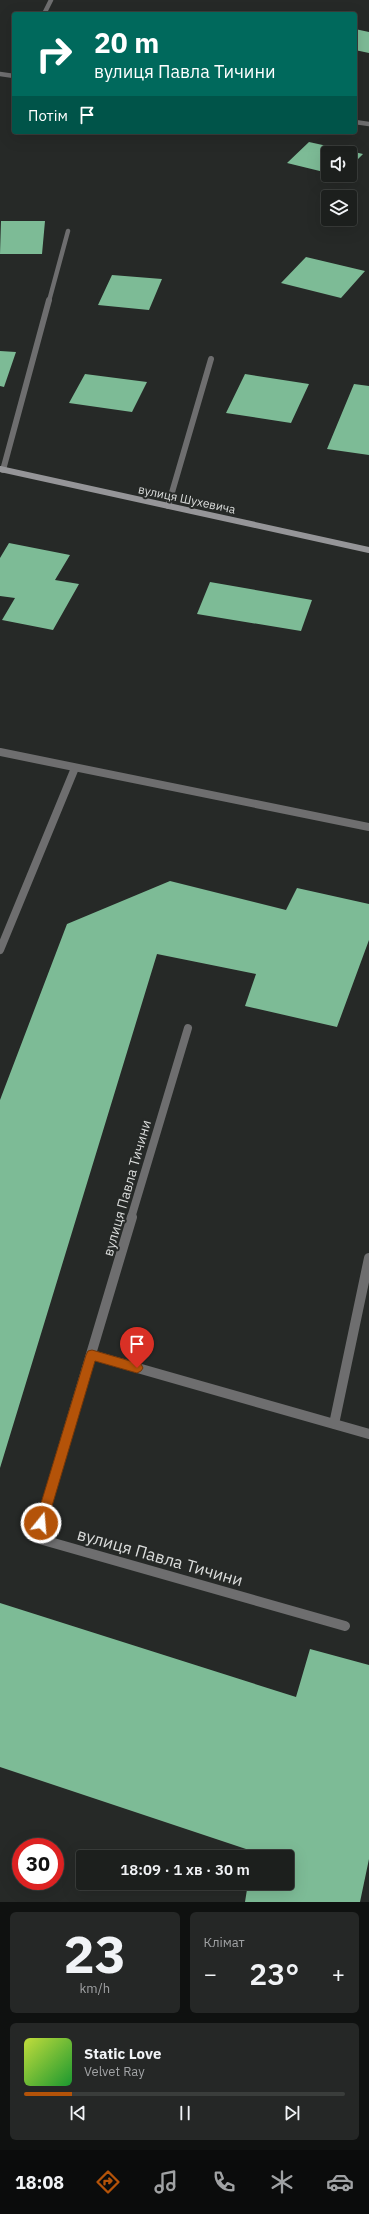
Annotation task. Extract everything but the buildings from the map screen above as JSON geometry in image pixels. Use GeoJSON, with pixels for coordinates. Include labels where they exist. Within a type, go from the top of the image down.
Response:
{"type":"FeatureCollection","features":[{"type":"Feature","properties":{"kind":"street"},"geometry":{"type":"LineString","coordinates":[[45,12],[51,0]]}},
{"type":"Feature","properties":{"kind":"street"},"geometry":{"type":"LineString","coordinates":[[0,74],[12,76]]}},
{"type":"Feature","properties":{"kind":"street"},"geometry":{"type":"LineString","coordinates":[[357,122],[369,124]]}},
{"type":"Feature","properties":{"kind":"street"},"geometry":{"type":"LineString","coordinates":[[2,470],[68,231]]}},
{"type":"Feature","properties":{"kind":"street"},"geometry":{"type":"LineString","coordinates":[[168,506],[211,359]]}},
{"type":"Feature","properties":{"kind":"street","name":"вулиця Шухевича"},"geometry":{"type":"LineString","coordinates":[[2,470],[369,550]]}},
{"type":"Feature","properties":{"kind":"street"},"geometry":{"type":"LineString","coordinates":[[0,752],[369,827]]}},
{"type":"Feature","properties":{"kind":"street"},"geometry":{"type":"LineString","coordinates":[[0,950],[75,768]]}},
{"type":"Feature","properties":{"kind":"street","name":"вулиця Павла Тичини"},"geometry":{"type":"LineString","coordinates":[[188,1028],[92,1355],[36,1538],[345,1626]]}},
{"type":"Feature","properties":{"kind":"street"},"geometry":{"type":"LineString","coordinates":[[334,1424],[369,1258]]}},
{"type":"Feature","properties":{"kind":"street"},"geometry":{"type":"LineString","coordinates":[[92,1355],[369,1434]]}},
{"type":"Feature","properties":{"kind":"route"},"geometry":{"type":"LineString","coordinates":[[41,1523],[92,1355],[137,1368]]}}]}
